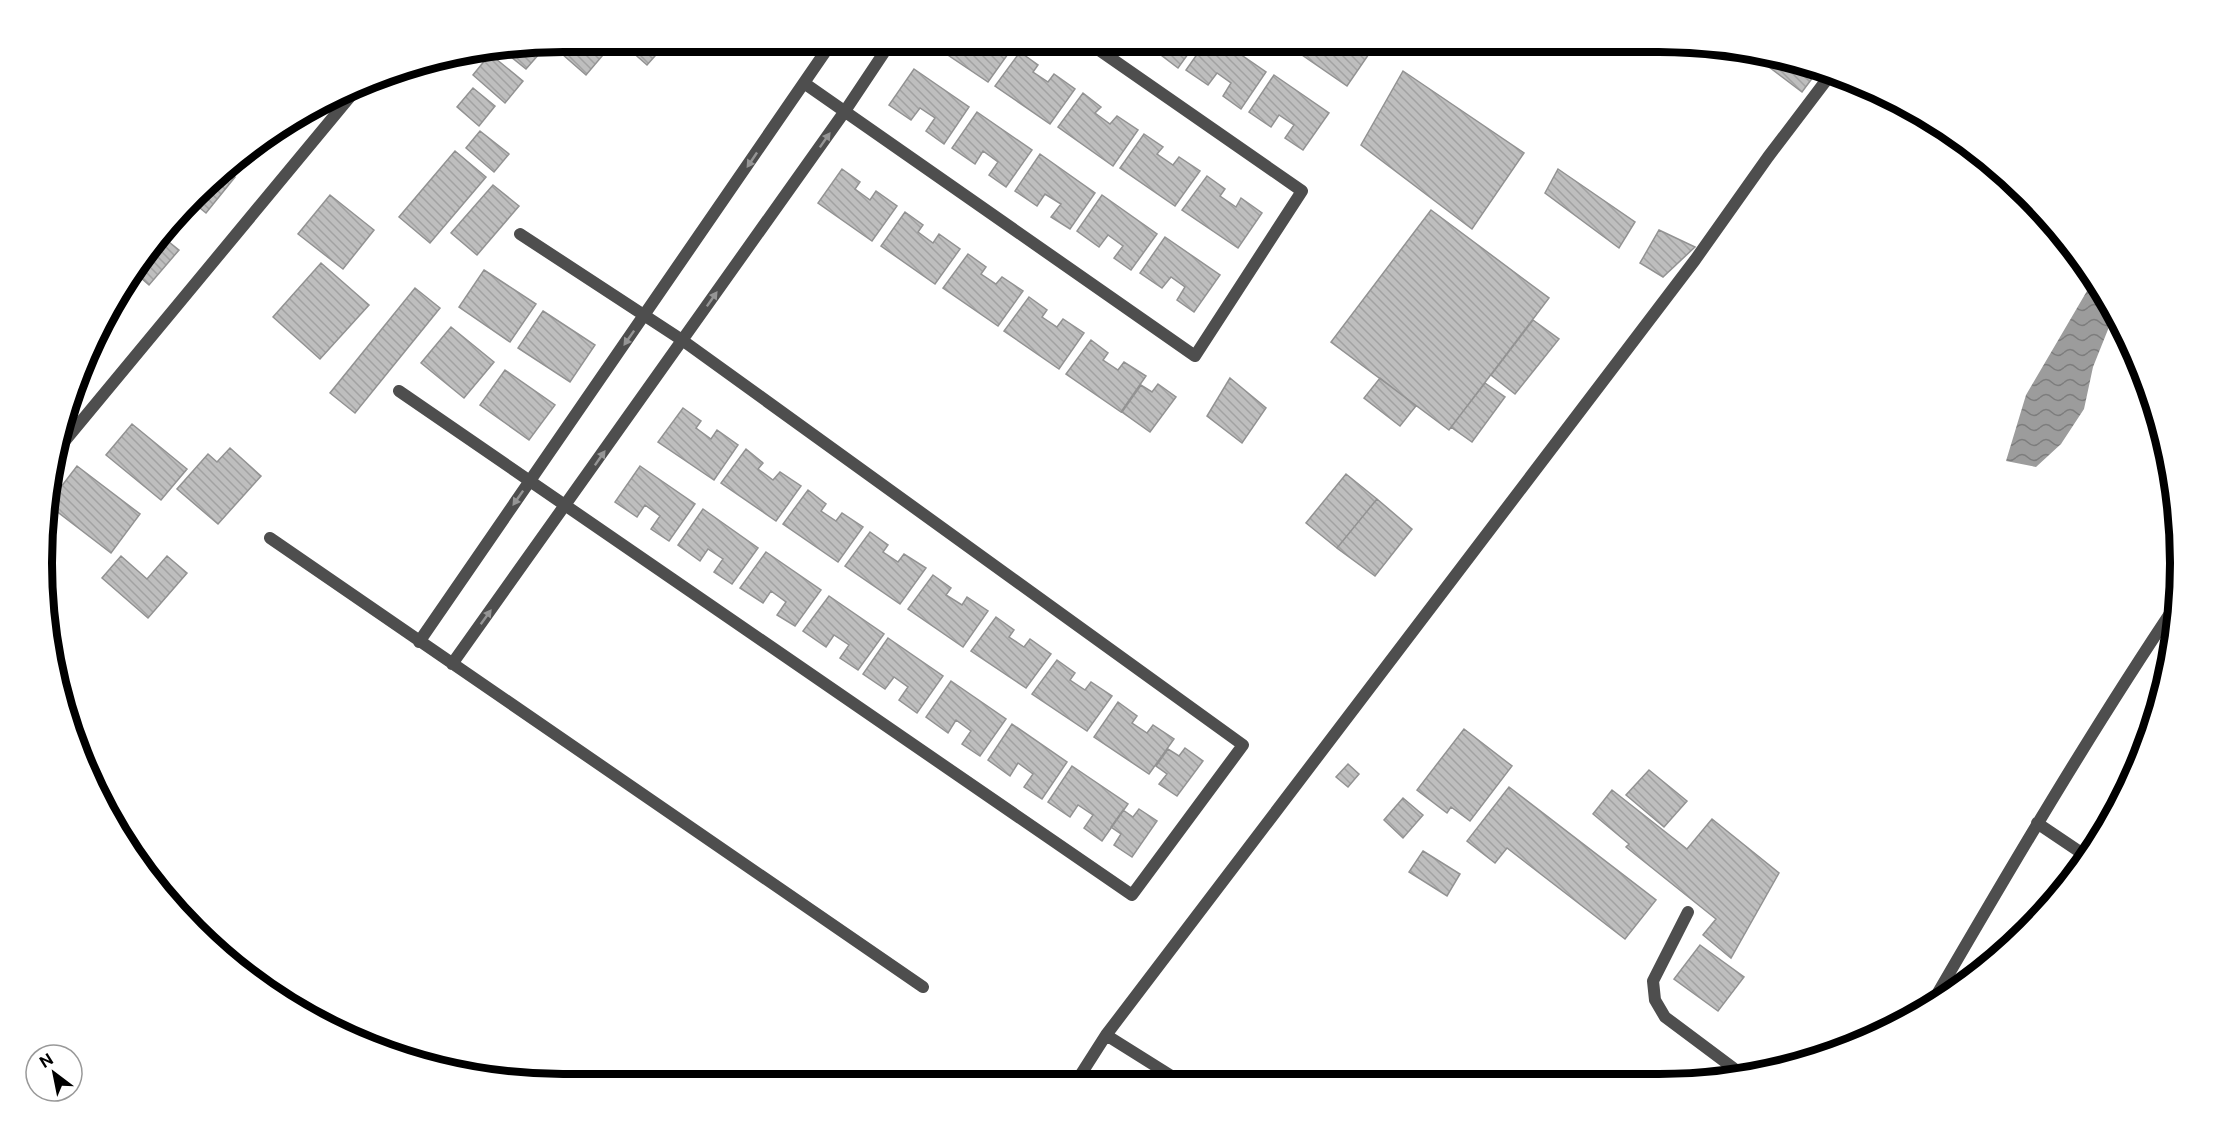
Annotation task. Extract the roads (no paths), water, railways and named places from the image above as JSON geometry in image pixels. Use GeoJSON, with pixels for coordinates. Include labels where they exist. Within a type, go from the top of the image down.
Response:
{"type":"FeatureCollection","features":[{"type":"Feature","properties":{"kind":"street"},"geometry":{"type":"LineString","coordinates":[[419,642],[825,52]]}},
{"type":"Feature","properties":{"kind":"street"},"geometry":{"type":"LineString","coordinates":[[452,664],[846,111],[884,52]]}},
{"type":"Feature","properties":{"kind":"street"},"geometry":{"type":"LineString","coordinates":[[804,83],[1195,356],[1302,190],[1103,52]]}},
{"type":"Feature","properties":{"kind":"street"},"geometry":{"type":"LineString","coordinates":[[1081,1074],[1106,1035],[1695,260],[1826,81]]}},
{"type":"Feature","properties":{"kind":"street"},"geometry":{"type":"LineString","coordinates":[[69,436],[347,101]]}},
{"type":"Feature","properties":{"kind":"street"},"geometry":{"type":"LineString","coordinates":[[399,391],[1132,896],[1243,746],[682,340],[520,234]]}},
{"type":"Feature","properties":{"kind":"street"},"geometry":{"type":"LineString","coordinates":[[270,538],[923,987]]}},
{"type":"Feature","properties":{"kind":"street"},"geometry":{"type":"LineString","coordinates":[[1939,990],[2037,823],[2119,690],[2167,618]]}},
{"type":"Feature","properties":{"kind":"street"},"geometry":{"type":"LineString","coordinates":[[2037,823],[2080,852]]}},
{"type":"Feature","properties":{"kind":"street"},"geometry":{"type":"LineString","coordinates":[[1688,912],[1653,981],[1655,1000],[1665,1017],[1734,1069]]}},
{"type":"Feature","properties":{"kind":"street"},"geometry":{"type":"LineString","coordinates":[[1106,1035],[1168,1074]]}},
{"type":"Feature","properties":{"kind":"water"},"geometry":{"type":"Polygon","coordinates":[[[2089,288],[2110,323],[2093,367],[2084,409],[2061,444],[2036,467],[2006,461],[2026,395],[2089,288]]]}}]}
